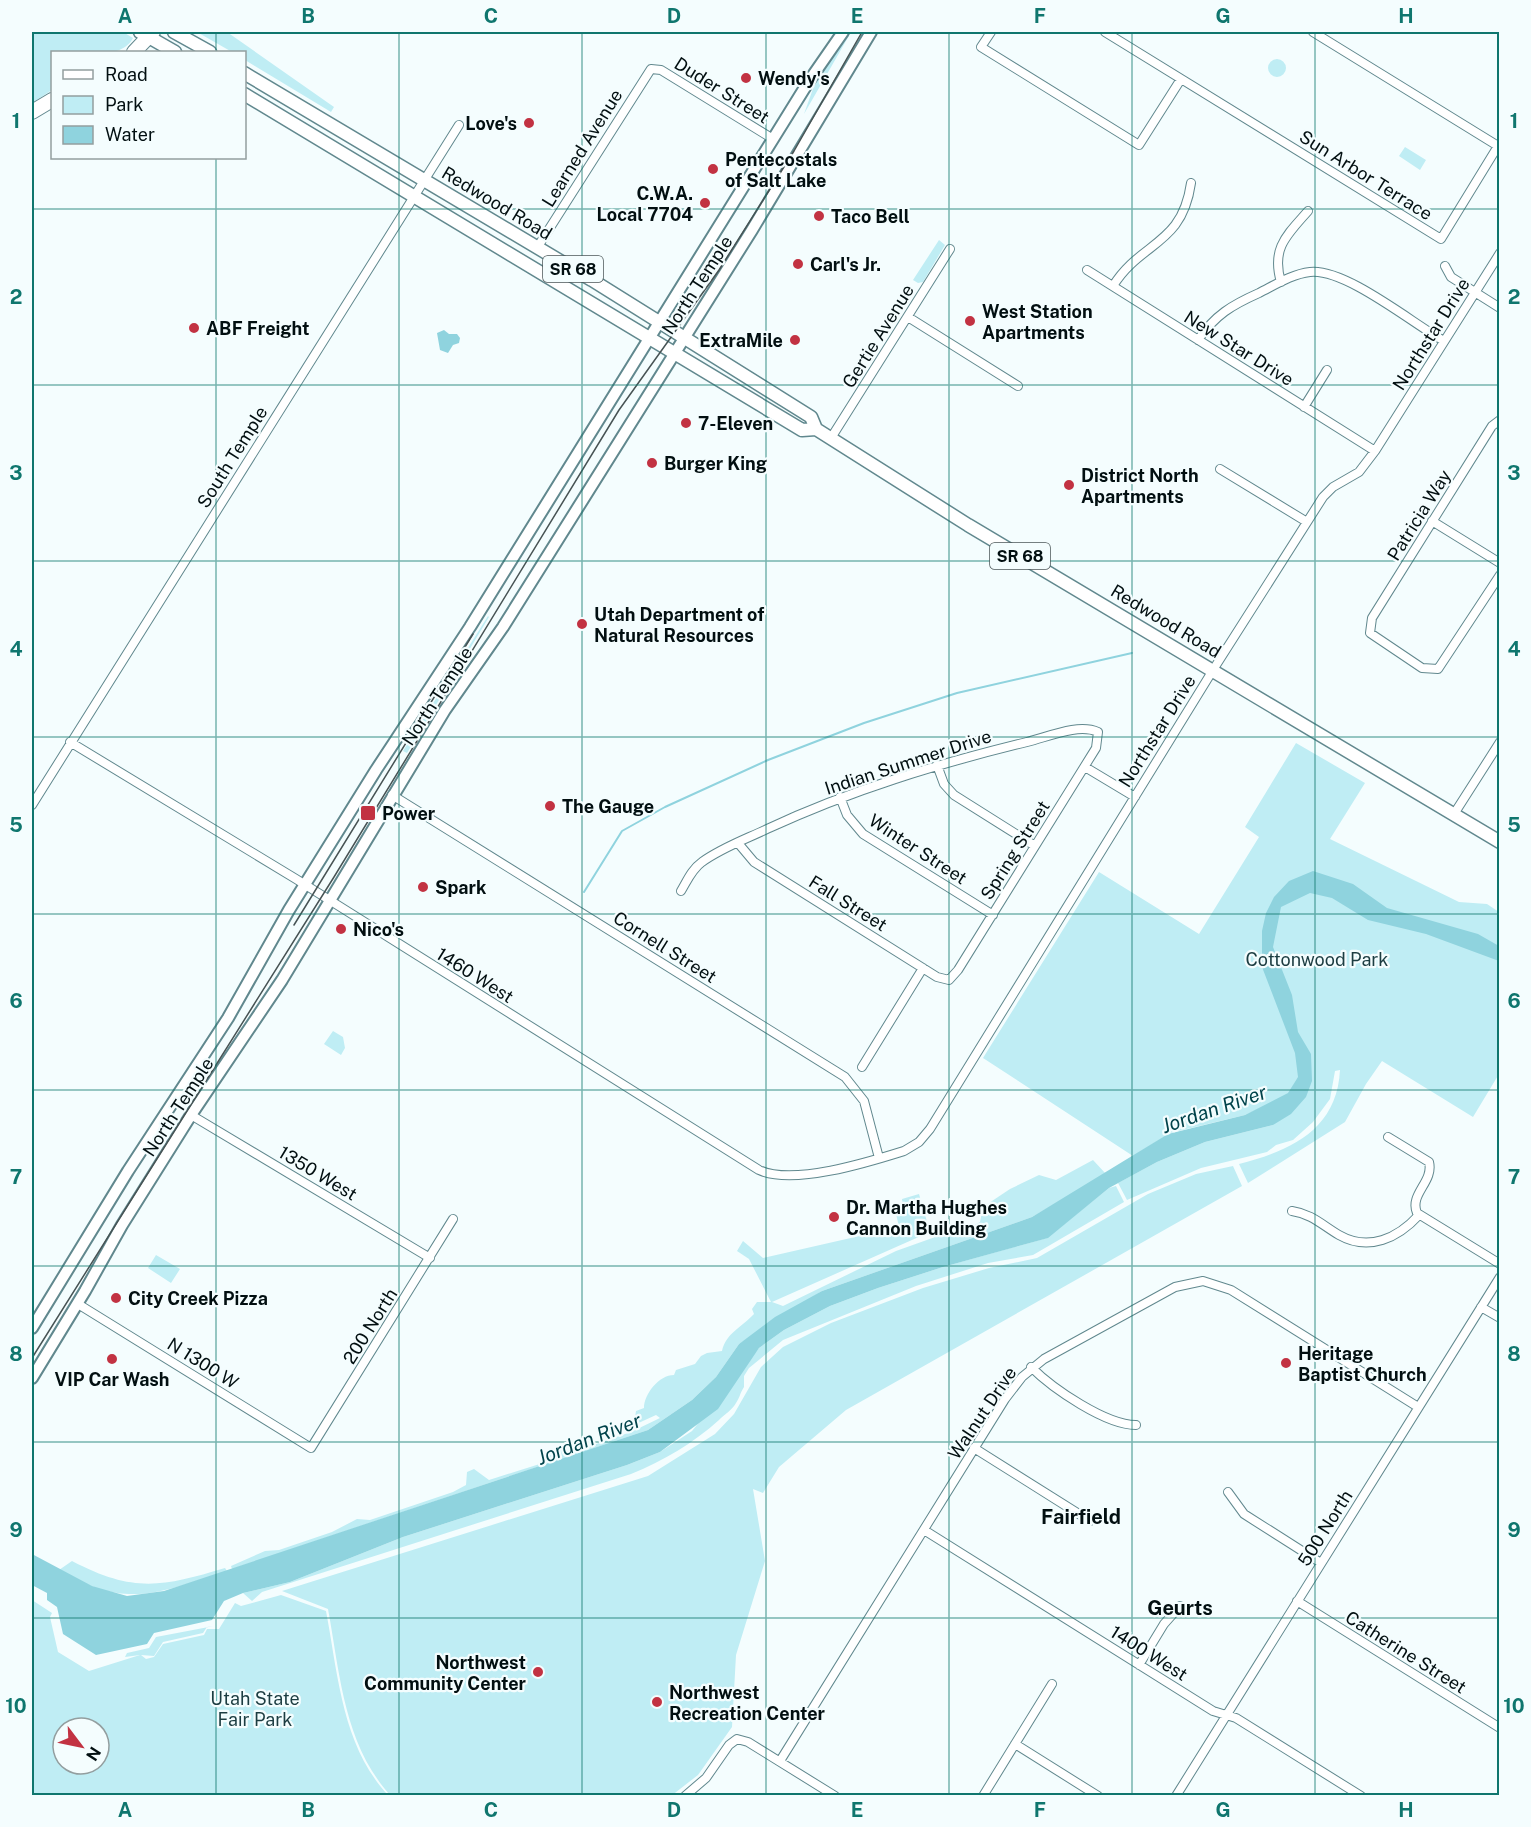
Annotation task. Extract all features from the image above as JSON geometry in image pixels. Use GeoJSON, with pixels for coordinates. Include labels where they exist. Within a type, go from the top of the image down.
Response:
{"type":"FeatureCollection","features":[{"type":"Feature","properties":{"kind":"highway"},"geometry":{"type":"LineString","coordinates":[[135,51],[147,33]]}},
{"type":"Feature","properties":{"kind":"highway"},"geometry":{"type":"LineString","coordinates":[[32,112],[51,101]]}},
{"type":"Feature","properties":{"kind":"main road"},"geometry":{"type":"LineString","coordinates":[[174,32],[208,51]]}},
{"type":"Feature","properties":{"kind":"main road","name":"North Temple"},"geometry":{"type":"LineString","coordinates":[[32,1328],[128,1170],[180,1095],[228,1018],[304,885],[436,680],[773,139],[843,32]]}},
{"type":"Feature","properties":{"kind":"main road","name":"North Temple"},"geometry":{"type":"LineString","coordinates":[[32,1378],[78,1304],[122,1225],[191,1115],[266,1005],[331,902],[445,710],[503,627],[752,230],[872,32]]}},
{"type":"Feature","properties":{"kind":"main road"},"geometry":{"type":"LineString","coordinates":[[147,33],[174,51]]}},
{"type":"Feature","properties":{"kind":"main road","name":"Redwood Road"},"geometry":{"type":"LineString","coordinates":[[246,74],[660,322],[811,417],[816,429]]}},
{"type":"Feature","properties":{"kind":"main road","name":"Redwood Road"},"geometry":{"type":"LineString","coordinates":[[246,95],[802,430],[816,429],[957,518],[1500,842]]}},
{"type":"Feature","properties":{"kind":"street"},"geometry":{"type":"LineString","coordinates":[[991,32],[981,47],[1139,145],[1181,79]]}},
{"type":"Feature","properties":{"kind":"street","name":"Sun Arbor Terrace"},"geometry":{"type":"LineString","coordinates":[[1105,32],[1441,239],[1498,146],[1313,32]]}},
{"type":"Feature","properties":{"kind":"street","name":"Duder Street"},"geometry":{"type":"LineString","coordinates":[[654,68],[673,77],[773,139]]}},
{"type":"Feature","properties":{"kind":"street","name":"Learned Avenue"},"geometry":{"type":"LineString","coordinates":[[537,248],[646,74],[654,68]]}},
{"type":"Feature","properties":{"kind":"street","name":"South Temple"},"geometry":{"type":"LineString","coordinates":[[32,805],[459,125]]}},
{"type":"Feature","properties":{"kind":"street"},"geometry":{"type":"LineString","coordinates":[[1113,286],[1124,271],[1177,224],[1187,206],[1191,183]]}},
{"type":"Feature","properties":{"kind":"street"},"geometry":{"type":"LineString","coordinates":[[1281,282],[1276,263],[1280,247],[1308,211]]}},
{"type":"Feature","properties":{"kind":"street","name":"Gertie Avenue"},"geometry":{"type":"LineString","coordinates":[[831,438],[950,249]]}},
{"type":"Feature","properties":{"kind":"street","name":"Northstar Drive"},"geometry":{"type":"LineString","coordinates":[[879,1158],[912,1147],[930,1129],[1307,522],[1329,489],[1359,472],[1375,451],[1500,253]]}},
{"type":"Feature","properties":{"kind":"street"},"geometry":{"type":"LineString","coordinates":[[1445,266],[1451,278],[1500,308]]}},
{"type":"Feature","properties":{"kind":"street","name":"New Star Drive"},"geometry":{"type":"LineString","coordinates":[[1087,270],[1375,451]]}},
{"type":"Feature","properties":{"kind":"street"},"geometry":{"type":"LineString","coordinates":[[1198,340],[1223,310],[1281,282],[1312,272],[1334,275],[1444,341]]}},
{"type":"Feature","properties":{"kind":"street"},"geometry":{"type":"LineString","coordinates":[[908,317],[1018,386]]}},
{"type":"Feature","properties":{"kind":"street"},"geometry":{"type":"LineString","coordinates":[[1304,407],[1327,370]]}},
{"type":"Feature","properties":{"kind":"street","name":"Patricia Way"},"geometry":{"type":"LineString","coordinates":[[1500,420],[1492,426],[1432,521],[1372,618],[1369,630],[1375,638],[1422,668],[1438,669],[1500,575]]}},
{"type":"Feature","properties":{"kind":"street"},"geometry":{"type":"LineString","coordinates":[[1220,469],[1307,522]]}},
{"type":"Feature","properties":{"kind":"street"},"geometry":{"type":"LineString","coordinates":[[1432,521],[1500,563]]}},
{"type":"Feature","properties":{"kind":"street","name":"Indian Summer Drive"},"geometry":{"type":"LineString","coordinates":[[681,891],[700,863],[738,843],[840,797],[937,765],[1082,728],[1098,732]]}},
{"type":"Feature","properties":{"kind":"street","name":"Spring Street"},"geometry":{"type":"LineString","coordinates":[[949,981],[993,915],[1085,766],[1098,743],[1098,732]]}},
{"type":"Feature","properties":{"kind":"street","name":"1460 West"},"geometry":{"type":"LineString","coordinates":[[70,742],[769,1175],[799,1176],[879,1158]]}},
{"type":"Feature","properties":{"kind":"street"},"geometry":{"type":"LineString","coordinates":[[1454,814],[1500,742]]}},
{"type":"Feature","properties":{"kind":"street"},"geometry":{"type":"LineString","coordinates":[[937,765],[944,784],[954,795],[1035,846]]}},
{"type":"Feature","properties":{"kind":"street"},"geometry":{"type":"LineString","coordinates":[[1085,766],[1135,797]]}},
{"type":"Feature","properties":{"kind":"street","name":"Cornell Street"},"geometry":{"type":"LineString","coordinates":[[393,795],[845,1077],[864,1101],[879,1158]]}},
{"type":"Feature","properties":{"kind":"street","name":"Winter Street"},"geometry":{"type":"LineString","coordinates":[[840,797],[847,815],[863,834],[993,915]]}},
{"type":"Feature","properties":{"kind":"street","name":"Fall Street"},"geometry":{"type":"LineString","coordinates":[[738,843],[754,862],[923,968],[949,981]]}},
{"type":"Feature","properties":{"kind":"street"},"geometry":{"type":"LineString","coordinates":[[862,1067],[923,968]]}},
{"type":"Feature","properties":{"kind":"street","name":"1350 West"},"geometry":{"type":"LineString","coordinates":[[191,1115],[430,1258]]}},
{"type":"Feature","properties":{"kind":"street"},"geometry":{"type":"LineString","coordinates":[[1388,1137],[1429,1162],[1430,1173],[1415,1202],[1415,1210],[1419,1215],[1500,1264]]}},
{"type":"Feature","properties":{"kind":"street"},"geometry":{"type":"LineString","coordinates":[[1292,1211],[1315,1217],[1347,1239],[1367,1243],[1398,1234],[1419,1215]]}},
{"type":"Feature","properties":{"kind":"street","name":"200 North"},"geometry":{"type":"LineString","coordinates":[[311,1448],[453,1219]]}},
{"type":"Feature","properties":{"kind":"street","name":"500 North"},"geometry":{"type":"LineString","coordinates":[[1176,1796],[1500,1277]]}},
{"type":"Feature","properties":{"kind":"street","name":"Walnut Drive"},"geometry":{"type":"LineString","coordinates":[[780,1761],[1013,1388],[1031,1367],[1056,1351],[1175,1287],[1203,1281],[1231,1290],[1418,1407]]}},
{"type":"Feature","properties":{"kind":"street","name":"N 1300 W"},"geometry":{"type":"LineString","coordinates":[[78,1304],[311,1448]]}},
{"type":"Feature","properties":{"kind":"street"},"geometry":{"type":"LineString","coordinates":[[1481,1307],[1500,1318]]}},
{"type":"Feature","properties":{"kind":"street"},"geometry":{"type":"LineString","coordinates":[[1031,1367],[1049,1383],[1112,1421],[1136,1425]]}},
{"type":"Feature","properties":{"kind":"street"},"geometry":{"type":"LineString","coordinates":[[974,1448],[1090,1521]]}},
{"type":"Feature","properties":{"kind":"street"},"geometry":{"type":"LineString","coordinates":[[1228,1492],[1244,1514],[1321,1563]]}},
{"type":"Feature","properties":{"kind":"street","name":"1400 West"},"geometry":{"type":"LineString","coordinates":[[924,1530],[1213,1711],[1242,1721],[1361,1796]]}},
{"type":"Feature","properties":{"kind":"street","name":"Catherine Street"},"geometry":{"type":"LineString","coordinates":[[1297,1601],[1500,1728]]}},
{"type":"Feature","properties":{"kind":"street"},"geometry":{"type":"LineString","coordinates":[[1139,1665],[1164,1624],[1180,1606]]}},
{"type":"Feature","properties":{"kind":"street"},"geometry":{"type":"LineString","coordinates":[[983,1796],[1052,1684]]}},
{"type":"Feature","properties":{"kind":"street"},"geometry":{"type":"LineString","coordinates":[[685,1796],[706,1778],[729,1745],[737,1739],[748,1742],[780,1761],[823,1792],[835,1796]]}},
{"type":"Feature","properties":{"kind":"street"},"geometry":{"type":"LineString","coordinates":[[1015,1744],[1098,1796]]}},
{"type":"Feature","properties":{"kind":"green space"},"geometry":{"type":"Polygon","coordinates":[[[32,32],[123,32],[133,38],[127,45],[115,51],[51,51],[51,91],[32,103],[32,32]]]}},
{"type":"Feature","properties":{"kind":"green space"},"geometry":{"type":"Polygon","coordinates":[[[197,32],[227,32],[334,107],[331,112],[246,61],[246,51],[230,51],[197,32]]]}},
{"type":"Feature","properties":{"kind":"green space"},"geometry":{"type":"Polygon","coordinates":[[[850,34],[804,114],[815,83],[850,34]]]}},
{"type":"Feature","properties":{"kind":"green space"},"geometry":{"type":"Polygon","coordinates":[[[1277,59],[1283,62],[1286,68],[1283,74],[1277,77],[1271,74],[1268,68],[1271,62],[1277,59]]]}},
{"type":"Feature","properties":{"kind":"green space"},"geometry":{"type":"Polygon","coordinates":[[[1405,147],[1426,160],[1420,170],[1399,156],[1405,147]]]}},
{"type":"Feature","properties":{"kind":"green space"},"geometry":{"type":"Polygon","coordinates":[[[939,240],[945,245],[923,282],[918,283],[913,280],[939,240]]]}},
{"type":"Feature","properties":{"kind":"green space"},"geometry":{"type":"Polygon","coordinates":[[[488,616],[407,753],[403,751],[488,616]]]}},
{"type":"Feature","properties":{"kind":"green space","name":"Cottonwood Park"},"geometry":{"type":"Polygon","coordinates":[[[1296,743],[1365,783],[1330,839],[1459,902],[1487,904],[1499,912],[1499,1074],[1473,1117],[1382,1061],[1345,1122],[1248,1183],[1239,1164],[1258,1159],[1293,1144],[1308,1135],[1320,1123],[1337,1091],[1340,1070],[1335,1071],[1330,1099],[1313,1122],[1293,1140],[1276,1145],[1267,1152],[1201,1168],[1127,1200],[1118,1183],[1157,1162],[1205,1142],[1273,1125],[1298,1077],[1289,1093],[1269,1104],[1245,1115],[1170,1133],[1133,1156],[983,1058],[1099,872],[1199,934],[1259,837],[1245,827],[1296,743]]]}},
{"type":"Feature","properties":{"kind":"green space"},"geometry":{"type":"Polygon","coordinates":[[[333,1031],[343,1037],[345,1048],[341,1055],[324,1044],[333,1031]]]}},
{"type":"Feature","properties":{"kind":"green space"},"geometry":{"type":"Polygon","coordinates":[[[1093,1160],[1106,1174],[1032,1217],[822,1291],[739,1344],[716,1377],[692,1400],[648,1430],[232,1569],[231,1566],[265,1551],[279,1550],[332,1532],[357,1519],[370,1520],[453,1492],[466,1485],[467,1472],[474,1469],[489,1480],[546,1462],[553,1451],[563,1450],[570,1453],[631,1432],[660,1418],[656,1415],[632,1426],[630,1421],[635,1418],[636,1411],[644,1408],[653,1386],[663,1378],[674,1375],[676,1370],[695,1364],[701,1356],[722,1351],[727,1339],[754,1314],[752,1309],[757,1302],[771,1302],[749,1259],[737,1251],[743,1241],[763,1258],[899,1227],[895,1209],[903,1207],[902,1199],[919,1194],[930,1232],[772,1302],[783,1306],[896,1251],[938,1236],[955,1223],[969,1228],[980,1222],[983,1207],[1010,1189],[1039,1175],[1056,1180],[1093,1160]]]}},
{"type":"Feature","properties":{"kind":"green space"},"geometry":{"type":"Polygon","coordinates":[[[1233,1166],[1242,1186],[846,1410],[779,1467],[763,1493],[753,1489],[765,1561],[736,1655],[732,1727],[698,1775],[671,1796],[391,1796],[375,1776],[363,1754],[346,1708],[328,1609],[282,1591],[648,1476],[715,1434],[734,1414],[761,1367],[783,1347],[831,1323],[923,1288],[989,1268],[1037,1258],[1148,1194],[1196,1174],[1233,1166]]]}},
{"type":"Feature","properties":{"kind":"green space"},"geometry":{"type":"Polygon","coordinates":[[[1116,1186],[1124,1202],[1033,1255],[988,1263],[916,1286],[783,1340],[749,1368],[744,1376],[744,1387],[731,1410],[688,1444],[643,1469],[262,1592],[252,1601],[243,1593],[290,1582],[403,1537],[627,1465],[660,1452],[692,1431],[759,1348],[784,1330],[830,1306],[878,1288],[1047,1238],[1109,1188],[1116,1186]]]}},
{"type":"Feature","properties":{"kind":"green space"},"geometry":{"type":"Polygon","coordinates":[[[156,1255],[180,1269],[171,1283],[148,1268],[156,1255]]]}},
{"type":"Feature","properties":{"kind":"green space"},"geometry":{"type":"Polygon","coordinates":[[[72,1561],[113,1578],[148,1584],[165,1583],[225,1568],[227,1571],[161,1591],[123,1594],[104,1590],[59,1570],[72,1561]]]}},
{"type":"Feature","properties":{"kind":"green space","name":"Utah State Fair Park"},"geometry":{"type":"Polygon","coordinates":[[[281,1595],[326,1611],[339,1684],[351,1732],[373,1776],[388,1795],[32,1795],[32,1600],[52,1613],[50,1617],[58,1652],[89,1671],[140,1655],[125,1657],[127,1653],[149,1648],[156,1637],[207,1627],[203,1633],[163,1642],[154,1656],[141,1655],[146,1659],[154,1657],[163,1644],[204,1635],[207,1629],[219,1629],[235,1603],[241,1606],[281,1595]]]}},
{"type":"Feature","properties":{"kind":"water"},"geometry":{"type":"Polygon","coordinates":[[[444,330],[449,334],[457,334],[460,338],[459,343],[453,345],[448,353],[440,350],[437,333],[444,330]]]}},
{"type":"Feature","properties":{"kind":"water"},"geometry":{"type":"Polygon","coordinates":[[[1313,871],[1353,884],[1387,908],[1478,934],[1499,946],[1499,961],[1426,934],[1368,920],[1332,898],[1310,893],[1281,907],[1273,947],[1292,995],[1298,1032],[1311,1054],[1312,1081],[1306,1097],[1291,1114],[1273,1125],[1205,1142],[1157,1162],[1109,1188],[1048,1238],[943,1267],[878,1288],[830,1306],[784,1330],[759,1348],[718,1409],[660,1452],[627,1465],[403,1537],[290,1582],[243,1593],[224,1601],[212,1620],[154,1633],[147,1644],[96,1655],[63,1634],[57,1607],[47,1600],[47,1593],[32,1585],[32,1554],[92,1586],[127,1596],[164,1591],[648,1430],[692,1400],[716,1377],[739,1344],[775,1317],[822,1291],[1032,1217],[1168,1134],[1245,1115],[1288,1093],[1298,1077],[1295,1053],[1262,967],[1262,931],[1266,913],[1274,897],[1289,881],[1313,871]]]}},
{"type":"Feature","properties":{"kind":"waterway"},"geometry":{"type":"LineString","coordinates":[[584,892],[622,831],[665,807],[768,760],[864,723],[957,693],[1132,653]]}},
{"type":"Feature","properties":{"kind":"tram line"},"geometry":{"type":"LineString","coordinates":[[32,1358],[334,877],[619,410],[719,270],[794,151],[862,32]]}},
{"type":"Feature","properties":{"kind":"tram line"},"geometry":{"type":"LineString","coordinates":[[294,925],[473,634]]}},
{"type":"Feature","properties":{"kind":"place","name":"Wendy's"},"geometry":{"type":"Point","coordinates":[746,78]}},
{"type":"Feature","properties":{"kind":"place","name":"Love's"},"geometry":{"type":"Point","coordinates":[529,123]}},
{"type":"Feature","properties":{"kind":"place","name":"Pentecostals of Salt Lake"},"geometry":{"type":"Point","coordinates":[713,169]}},
{"type":"Feature","properties":{"kind":"place","name":"C.W.A. Local 7704"},"geometry":{"type":"Point","coordinates":[705,203]}},
{"type":"Feature","properties":{"kind":"place","name":"Taco Bell"},"geometry":{"type":"Point","coordinates":[819,216]}},
{"type":"Feature","properties":{"kind":"place","name":"Carl's Jr."},"geometry":{"type":"Point","coordinates":[798,264]}},
{"type":"Feature","properties":{"kind":"place","name":"West Station Apartments"},"geometry":{"type":"Point","coordinates":[970,321]}},
{"type":"Feature","properties":{"kind":"place","name":"ABF Freight"},"geometry":{"type":"Point","coordinates":[194,328]}},
{"type":"Feature","properties":{"kind":"place","name":"ExtraMile"},"geometry":{"type":"Point","coordinates":[795,340]}},
{"type":"Feature","properties":{"kind":"place","name":"7-Eleven"},"geometry":{"type":"Point","coordinates":[686,423]}},
{"type":"Feature","properties":{"kind":"place","name":"Burger King"},"geometry":{"type":"Point","coordinates":[652,463]}},
{"type":"Feature","properties":{"kind":"place","name":"District North Apartments"},"geometry":{"type":"Point","coordinates":[1069,485]}},
{"type":"Feature","properties":{"kind":"place","name":"Utah Department of Natural Resources"},"geometry":{"type":"Point","coordinates":[582,624]}},
{"type":"Feature","properties":{"kind":"place","name":"The Gauge"},"geometry":{"type":"Point","coordinates":[550,806]}},
{"type":"Feature","properties":{"kind":"place","name":"Power"},"geometry":{"type":"Point","coordinates":[368,813]}},
{"type":"Feature","properties":{"kind":"place","name":"Spark"},"geometry":{"type":"Point","coordinates":[423,887]}},
{"type":"Feature","properties":{"kind":"place","name":"Nico's"},"geometry":{"type":"Point","coordinates":[341,929]}},
{"type":"Feature","properties":{"kind":"place","name":"Dr. Martha Hughes Cannon Building"},"geometry":{"type":"Point","coordinates":[834,1217]}},
{"type":"Feature","properties":{"kind":"place","name":"City Creek Pizza"},"geometry":{"type":"Point","coordinates":[116,1298]}},
{"type":"Feature","properties":{"kind":"place","name":"VIP Car Wash"},"geometry":{"type":"Point","coordinates":[112,1359]}},
{"type":"Feature","properties":{"kind":"place","name":"Heritage Baptist Church"},"geometry":{"type":"Point","coordinates":[1286,1363]}},
{"type":"Feature","properties":{"kind":"place","name":"Northwest Community Center"},"geometry":{"type":"Point","coordinates":[538,1672]}},
{"type":"Feature","properties":{"kind":"place","name":"Northwest Recreation Center"},"geometry":{"type":"Point","coordinates":[657,1702]}},
{"type":"Feature","properties":{"kind":"district","name":"Fairfield"},"geometry":{"type":"Point","coordinates":[1081,1517]}},
{"type":"Feature","properties":{"kind":"district","name":"Geurts"},"geometry":{"type":"Point","coordinates":[1180,1608]}},
{"type":"Feature","properties":{"kind":"water label","name":"Jordan River"},"geometry":{"type":"Point","coordinates":[1214,1109]}},
{"type":"Feature","properties":{"kind":"water label","name":"Jordan River"},"geometry":{"type":"Point","coordinates":[589,1439]}}]}
